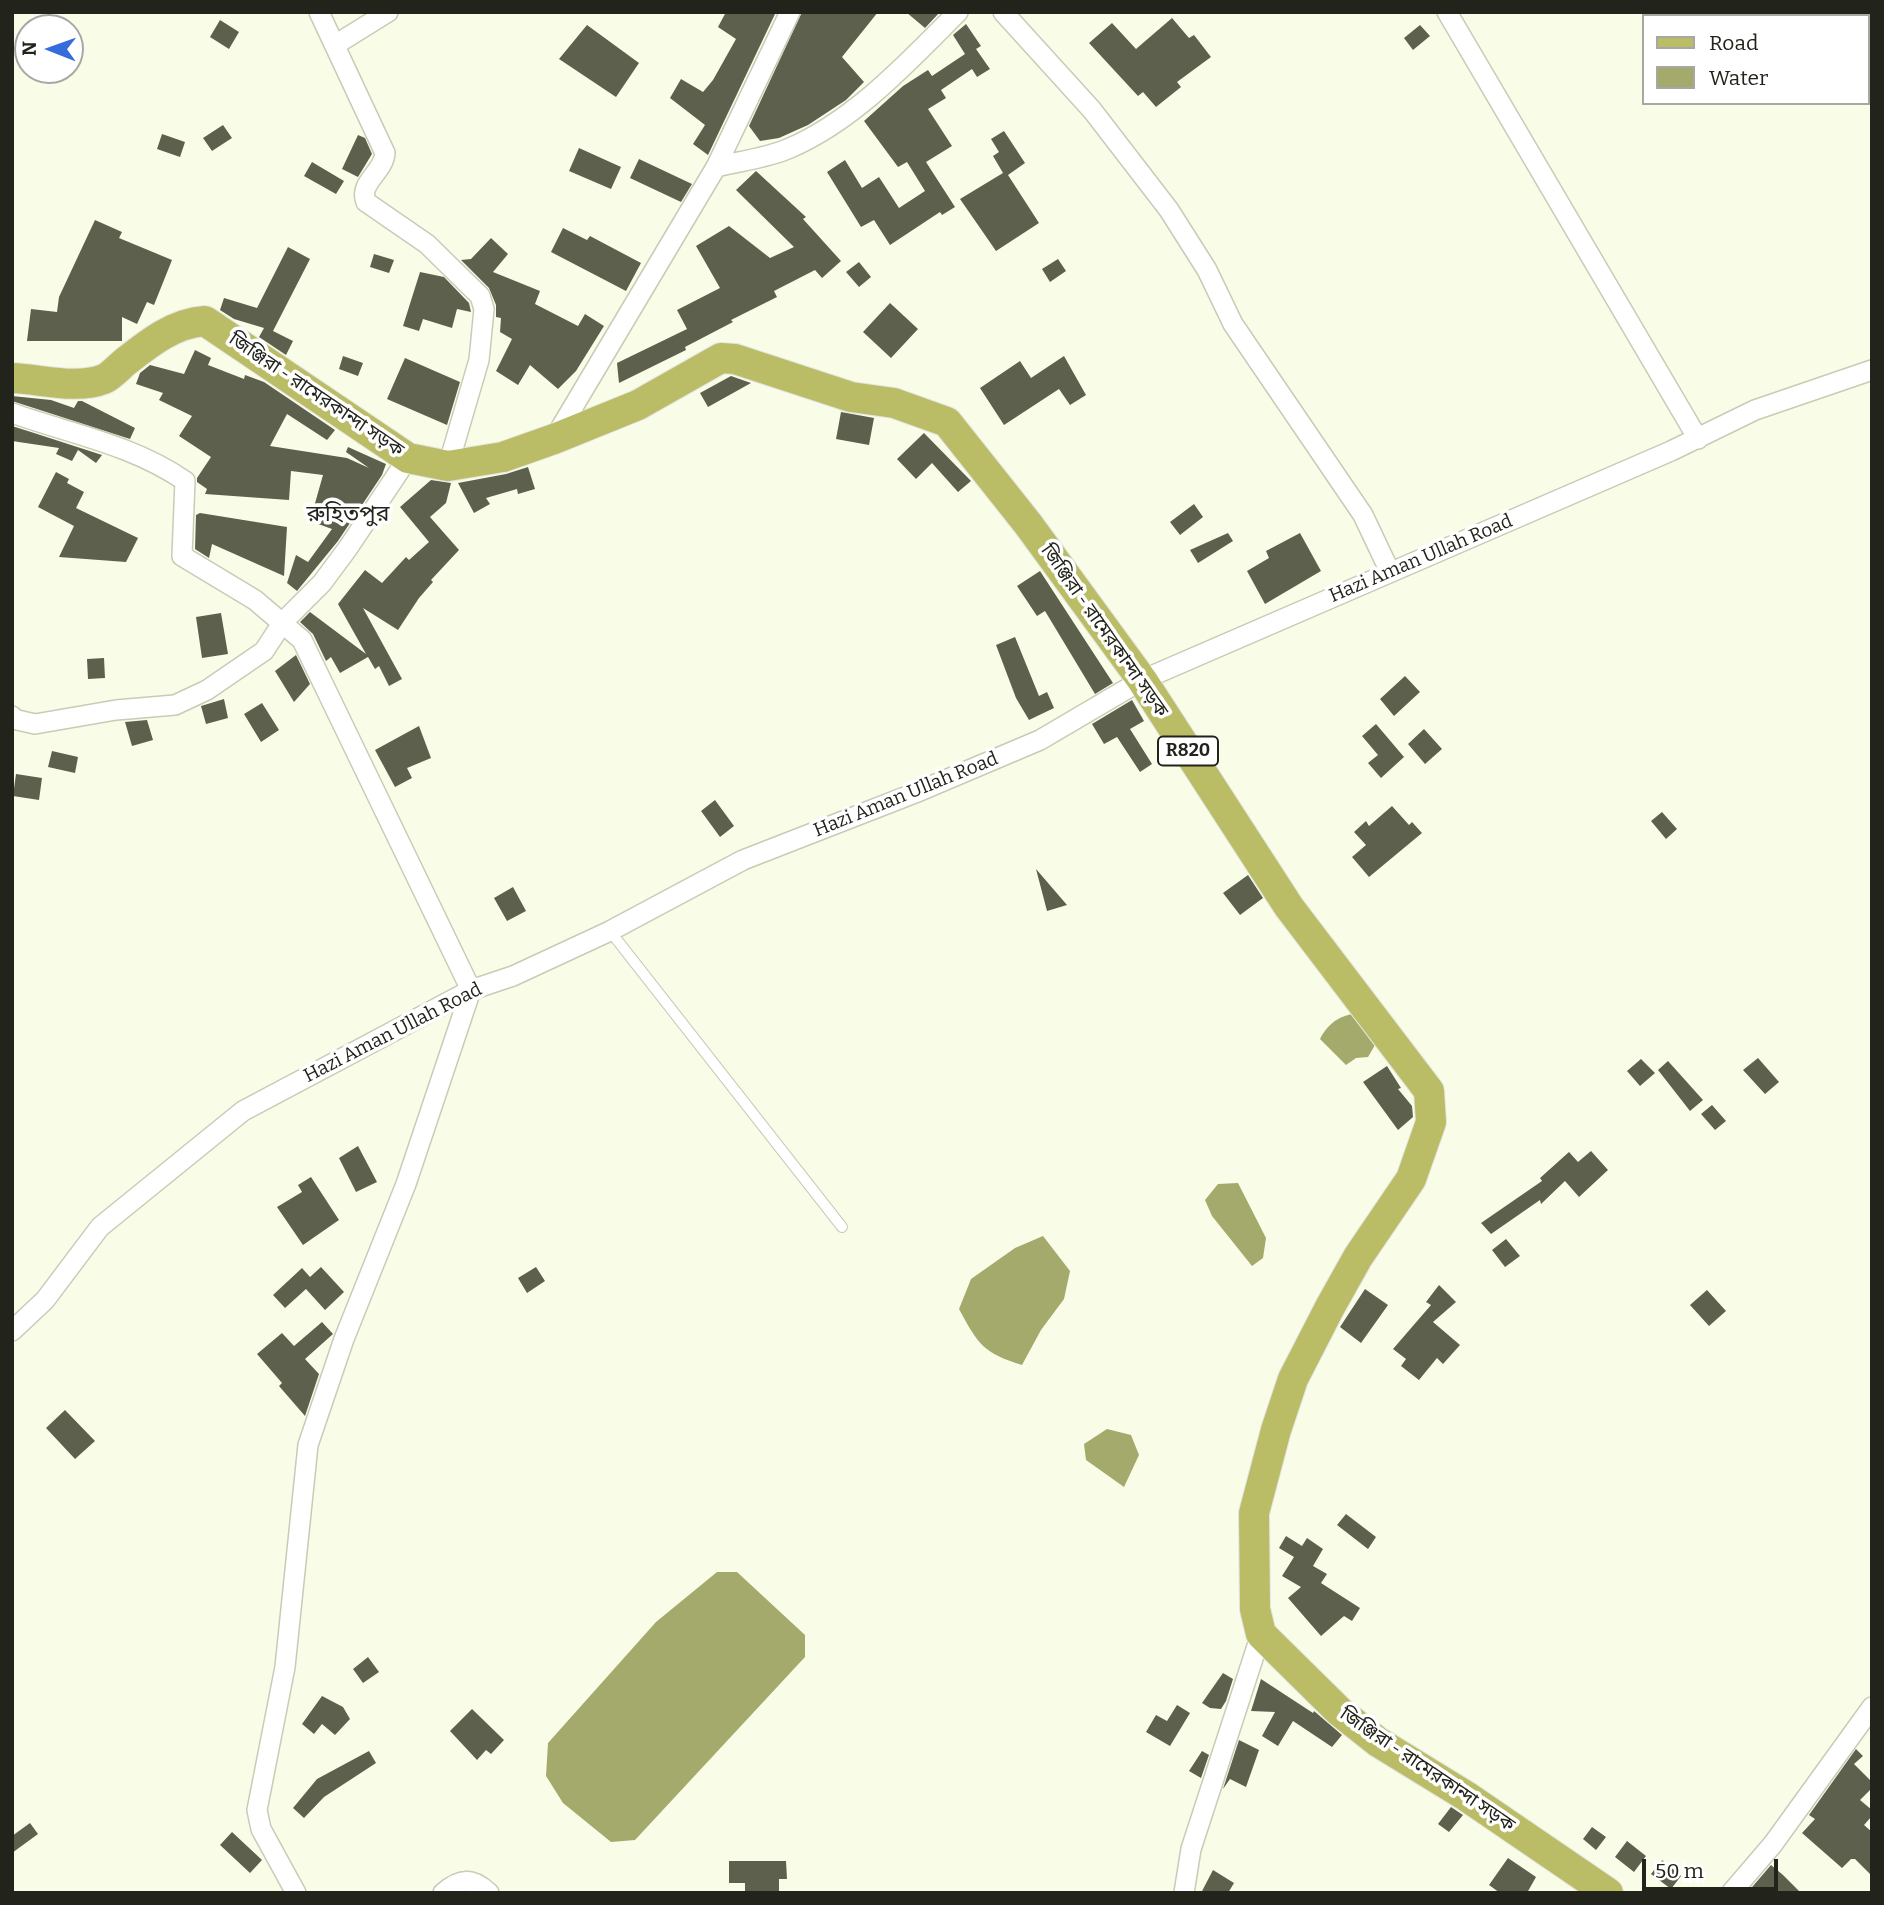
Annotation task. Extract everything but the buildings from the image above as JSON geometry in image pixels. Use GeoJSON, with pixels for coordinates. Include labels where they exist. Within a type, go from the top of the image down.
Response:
{"type":"FeatureCollection","features":[{"type":"Feature","properties":{"kind":"main road","name":"জিঞ্জিরা - রামেরকান্দা সড়ক"},"geometry":{"type":"LineString","coordinates":[[12,378],[51,383],[104,379],[146,345],[188,322],[205,321],[408,458],[448,466],[503,457],[554,439],[638,405],[721,358],[735,359],[851,397],[894,403],[931,414],[947,422],[962,438],[1142,680],[1289,907],[1429,1091],[1431,1122],[1411,1179],[1358,1257],[1329,1307],[1293,1379],[1276,1430],[1254,1513],[1255,1609],[1261,1634],[1329,1703],[1378,1742],[1466,1796],[1608,1893]]}},
{"type":"Feature","properties":{"kind":"street"},"geometry":{"type":"LineString","coordinates":[[320,12],[384,153],[381,167],[366,186],[363,197],[366,202],[427,244],[480,296],[484,309],[479,360],[448,466]]}},
{"type":"Feature","properties":{"kind":"street"},"geometry":{"type":"LineString","coordinates":[[335,45],[388,12]]}},
{"type":"Feature","properties":{"kind":"street"},"geometry":{"type":"LineString","coordinates":[[554,439],[716,167],[790,12]]}},
{"type":"Feature","properties":{"kind":"street"},"geometry":{"type":"LineString","coordinates":[[716,167],[789,149],[843,117],[913,57],[958,12]]}},
{"type":"Feature","properties":{"kind":"street"},"geometry":{"type":"LineString","coordinates":[[1003,12],[1100,119],[1169,210],[1207,270],[1233,324],[1363,515],[1390,572]]}},
{"type":"Feature","properties":{"kind":"street"},"geometry":{"type":"LineString","coordinates":[[1447,12],[1698,439]]}},
{"type":"Feature","properties":{"kind":"street","name":"Hazi Aman Ullah Road"},"geometry":{"type":"LineString","coordinates":[[12,1331],[45,1300],[100,1227],[243,1111],[471,990],[513,976],[611,931],[743,860],[915,793],[1040,740],[1142,680],[1698,439],[1755,410],[1872,370]]}},
{"type":"Feature","properties":{"kind":"street"},"geometry":{"type":"LineString","coordinates":[[12,414],[88,435],[168,470],[185,481],[183,556],[255,600],[302,640],[471,990],[406,1184],[344,1339],[308,1445],[285,1667],[257,1810],[261,1829],[296,1893]]}},
{"type":"Feature","properties":{"kind":"street"},"geometry":{"type":"LineString","coordinates":[[12,716],[13,719],[35,724],[116,710],[175,705],[207,690],[264,651],[283,622],[322,583],[408,458]]}},
{"type":"Feature","properties":{"kind":"street"},"geometry":{"type":"LineString","coordinates":[[1184,1893],[1191,1849],[1261,1634]]}},
{"type":"Feature","properties":{"kind":"street"},"geometry":{"type":"LineString","coordinates":[[1731,1893],[1773,1844],[1872,1707]]}},
{"type":"Feature","properties":{"kind":"street"},"geometry":{"type":"LineString","coordinates":[[443,1893],[455,1882],[467,1880],[480,1884],[489,1893]]}},
{"type":"Feature","properties":{"kind":"lane"},"geometry":{"type":"LineString","coordinates":[[611,931],[842,1227]]}},
{"type":"Feature","properties":{"kind":"water"},"geometry":{"type":"Polygon","coordinates":[[[1363,1012],[1375,1045],[1368,1057],[1356,1058],[1346,1065],[1320,1039],[1337,1020],[1363,1012]]]}},
{"type":"Feature","properties":{"kind":"water"},"geometry":{"type":"Polygon","coordinates":[[[1238,1183],[1266,1238],[1263,1258],[1252,1266],[1212,1216],[1205,1200],[1218,1184],[1238,1183]]]}},
{"type":"Feature","properties":{"kind":"water"},"geometry":{"type":"Polygon","coordinates":[[[1043,1236],[1070,1271],[1064,1299],[1041,1330],[1022,1365],[998,1356],[983,1346],[959,1309],[971,1279],[1015,1248],[1043,1236]]]}},
{"type":"Feature","properties":{"kind":"water"},"geometry":{"type":"Polygon","coordinates":[[[1107,1429],[1131,1435],[1139,1455],[1124,1487],[1086,1460],[1084,1444],[1107,1429]]]}},
{"type":"Feature","properties":{"kind":"water"},"geometry":{"type":"Polygon","coordinates":[[[717,1572],[737,1572],[805,1635],[805,1657],[635,1840],[611,1842],[563,1803],[546,1776],[548,1743],[656,1622],[717,1572]]]}},
{"type":"Feature","properties":{"kind":"district","name":"রুহিতপুর"},"geometry":{"type":"Point","coordinates":[348,515]}}]}
